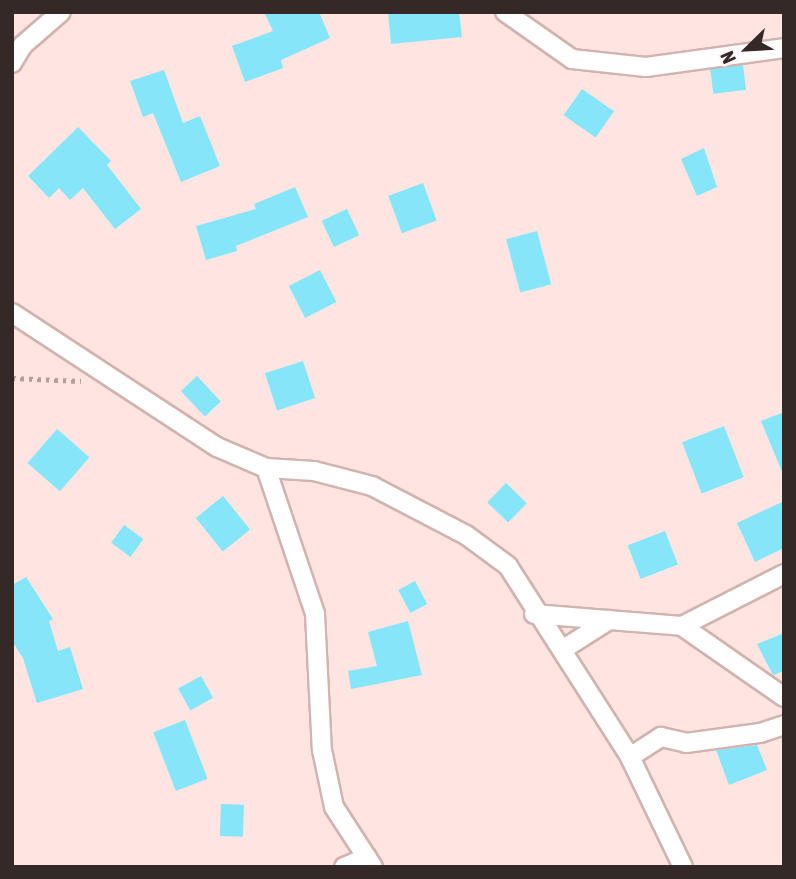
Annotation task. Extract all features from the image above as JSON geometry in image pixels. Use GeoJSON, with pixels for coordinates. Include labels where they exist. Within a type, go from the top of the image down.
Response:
{"type":"FeatureCollection","features":[{"type":"Feature","properties":{"kind":"street"},"geometry":{"type":"LineString","coordinates":[[12,63],[23,45],[61,12]]}},
{"type":"Feature","properties":{"kind":"street"},"geometry":{"type":"LineString","coordinates":[[505,12],[572,59],[646,67],[784,48]]}},
{"type":"Feature","properties":{"kind":"street"},"geometry":{"type":"LineString","coordinates":[[13,313],[217,447],[266,468],[314,471],[372,486],[466,535],[508,566],[534,614],[562,650],[630,757],[683,867]]}},
{"type":"Feature","properties":{"kind":"street"},"geometry":{"type":"LineString","coordinates":[[266,468],[315,614],[322,750],[334,807],[370,862],[344,867]]}},
{"type":"Feature","properties":{"kind":"street"},"geometry":{"type":"LineString","coordinates":[[682,626],[784,574]]}},
{"type":"Feature","properties":{"kind":"street"},"geometry":{"type":"LineString","coordinates":[[534,614],[682,626],[784,697]]}},
{"type":"Feature","properties":{"kind":"street"},"geometry":{"type":"LineString","coordinates":[[562,650],[609,620]]}},
{"type":"Feature","properties":{"kind":"street"},"geometry":{"type":"LineString","coordinates":[[630,757],[661,737],[686,743],[760,733],[784,725]]}},
{"type":"Feature","properties":{"kind":"path"},"geometry":{"type":"LineString","coordinates":[[12,378],[123,384]]}},
{"type":"Feature","properties":{"kind":"building"},"geometry":{"type":"Polygon","coordinates":[[[264,12],[319,12],[330,38],[281,60],[283,68],[245,82],[232,46],[273,31],[264,12]]]}},
{"type":"Feature","properties":{"kind":"building"},"geometry":{"type":"Polygon","coordinates":[[[388,12],[459,12],[462,37],[391,44],[388,12]]]}},
{"type":"Feature","properties":{"kind":"building"},"geometry":{"type":"Polygon","coordinates":[[[743,65],[746,90],[713,94],[710,69],[743,65]]]}},
{"type":"Feature","properties":{"kind":"building"},"geometry":{"type":"Polygon","coordinates":[[[164,70],[183,123],[200,116],[220,166],[181,182],[153,113],[143,117],[130,81],[164,70]]]}},
{"type":"Feature","properties":{"kind":"building"},"geometry":{"type":"Polygon","coordinates":[[[582,89],[614,111],[596,138],[564,115],[582,89]]]}},
{"type":"Feature","properties":{"kind":"building"},"geometry":{"type":"Polygon","coordinates":[[[78,127],[111,161],[107,165],[141,209],[115,229],[83,188],[70,200],[59,188],[49,198],[28,176],[78,127]]]}},
{"type":"Feature","properties":{"kind":"building"},"geometry":{"type":"Polygon","coordinates":[[[704,148],[717,187],[697,196],[681,159],[704,148]]]}},
{"type":"Feature","properties":{"kind":"building"},"geometry":{"type":"Polygon","coordinates":[[[423,183],[437,221],[402,233],[388,196],[423,183]]]}},
{"type":"Feature","properties":{"kind":"building"},"geometry":{"type":"Polygon","coordinates":[[[295,187],[308,217],[236,246],[237,251],[206,260],[196,226],[256,209],[254,204],[295,187]]]}},
{"type":"Feature","properties":{"kind":"building"},"geometry":{"type":"Polygon","coordinates":[[[347,209],[359,235],[334,247],[322,221],[347,209]]]}},
{"type":"Feature","properties":{"kind":"building"},"geometry":{"type":"Polygon","coordinates":[[[537,231],[551,284],[520,292],[506,239],[537,231]]]}},
{"type":"Feature","properties":{"kind":"building"},"geometry":{"type":"Polygon","coordinates":[[[320,270],[336,302],[305,318],[289,286],[320,270]]]}},
{"type":"Feature","properties":{"kind":"building"},"geometry":{"type":"Polygon","coordinates":[[[303,361],[315,398],[277,410],[265,373],[303,361]]]}},
{"type":"Feature","properties":{"kind":"building"},"geometry":{"type":"Polygon","coordinates":[[[197,376],[221,402],[205,417],[181,391],[197,376]]]}},
{"type":"Feature","properties":{"kind":"building"},"geometry":{"type":"Polygon","coordinates":[[[784,412],[784,474],[783,474],[761,421],[784,412]]]}},
{"type":"Feature","properties":{"kind":"building"},"geometry":{"type":"Polygon","coordinates":[[[724,426],[744,477],[702,493],[682,442],[724,426]]]}},
{"type":"Feature","properties":{"kind":"building"},"geometry":{"type":"Polygon","coordinates":[[[57,429],[89,457],[60,491],[27,463],[57,429]]]}},
{"type":"Feature","properties":{"kind":"building"},"geometry":{"type":"Polygon","coordinates":[[[506,483],[527,503],[508,523],[487,502],[506,483]]]}},
{"type":"Feature","properties":{"kind":"building"},"geometry":{"type":"Polygon","coordinates":[[[223,496],[250,529],[223,551],[196,518],[223,496]]]}},
{"type":"Feature","properties":{"kind":"building"},"geometry":{"type":"Polygon","coordinates":[[[784,501],[784,548],[755,562],[737,523],[784,501]]]}},
{"type":"Feature","properties":{"kind":"building"},"geometry":{"type":"Polygon","coordinates":[[[124,525],[143,539],[130,557],[111,543],[124,525]]]}},
{"type":"Feature","properties":{"kind":"building"},"geometry":{"type":"Polygon","coordinates":[[[665,531],[678,565],[641,579],[628,545],[665,531]]]}},
{"type":"Feature","properties":{"kind":"building"},"geometry":{"type":"Polygon","coordinates":[[[26,577],[53,619],[49,621],[58,651],[70,647],[83,689],[37,703],[23,658],[12,641],[12,585],[26,577]]]}},
{"type":"Feature","properties":{"kind":"building"},"geometry":{"type":"Polygon","coordinates":[[[415,581],[427,604],[410,613],[398,590],[415,581]]]}},
{"type":"Feature","properties":{"kind":"building"},"geometry":{"type":"Polygon","coordinates":[[[408,621],[422,675],[351,689],[348,671],[377,666],[368,632],[408,621]]]}},
{"type":"Feature","properties":{"kind":"building"},"geometry":{"type":"Polygon","coordinates":[[[784,633],[784,671],[773,675],[757,644],[784,633]]]}},
{"type":"Feature","properties":{"kind":"building"},"geometry":{"type":"Polygon","coordinates":[[[201,676],[213,698],[190,710],[178,689],[201,676]]]}},
{"type":"Feature","properties":{"kind":"building"},"geometry":{"type":"Polygon","coordinates":[[[185,720],[208,779],[176,791],[153,732],[185,720]]]}},
{"type":"Feature","properties":{"kind":"building"},"geometry":{"type":"Polygon","coordinates":[[[757,745],[767,770],[729,785],[716,750],[757,745]]]}},
{"type":"Feature","properties":{"kind":"building"},"geometry":{"type":"Polygon","coordinates":[[[221,804],[244,805],[243,837],[220,836],[221,804]]]}}]}
